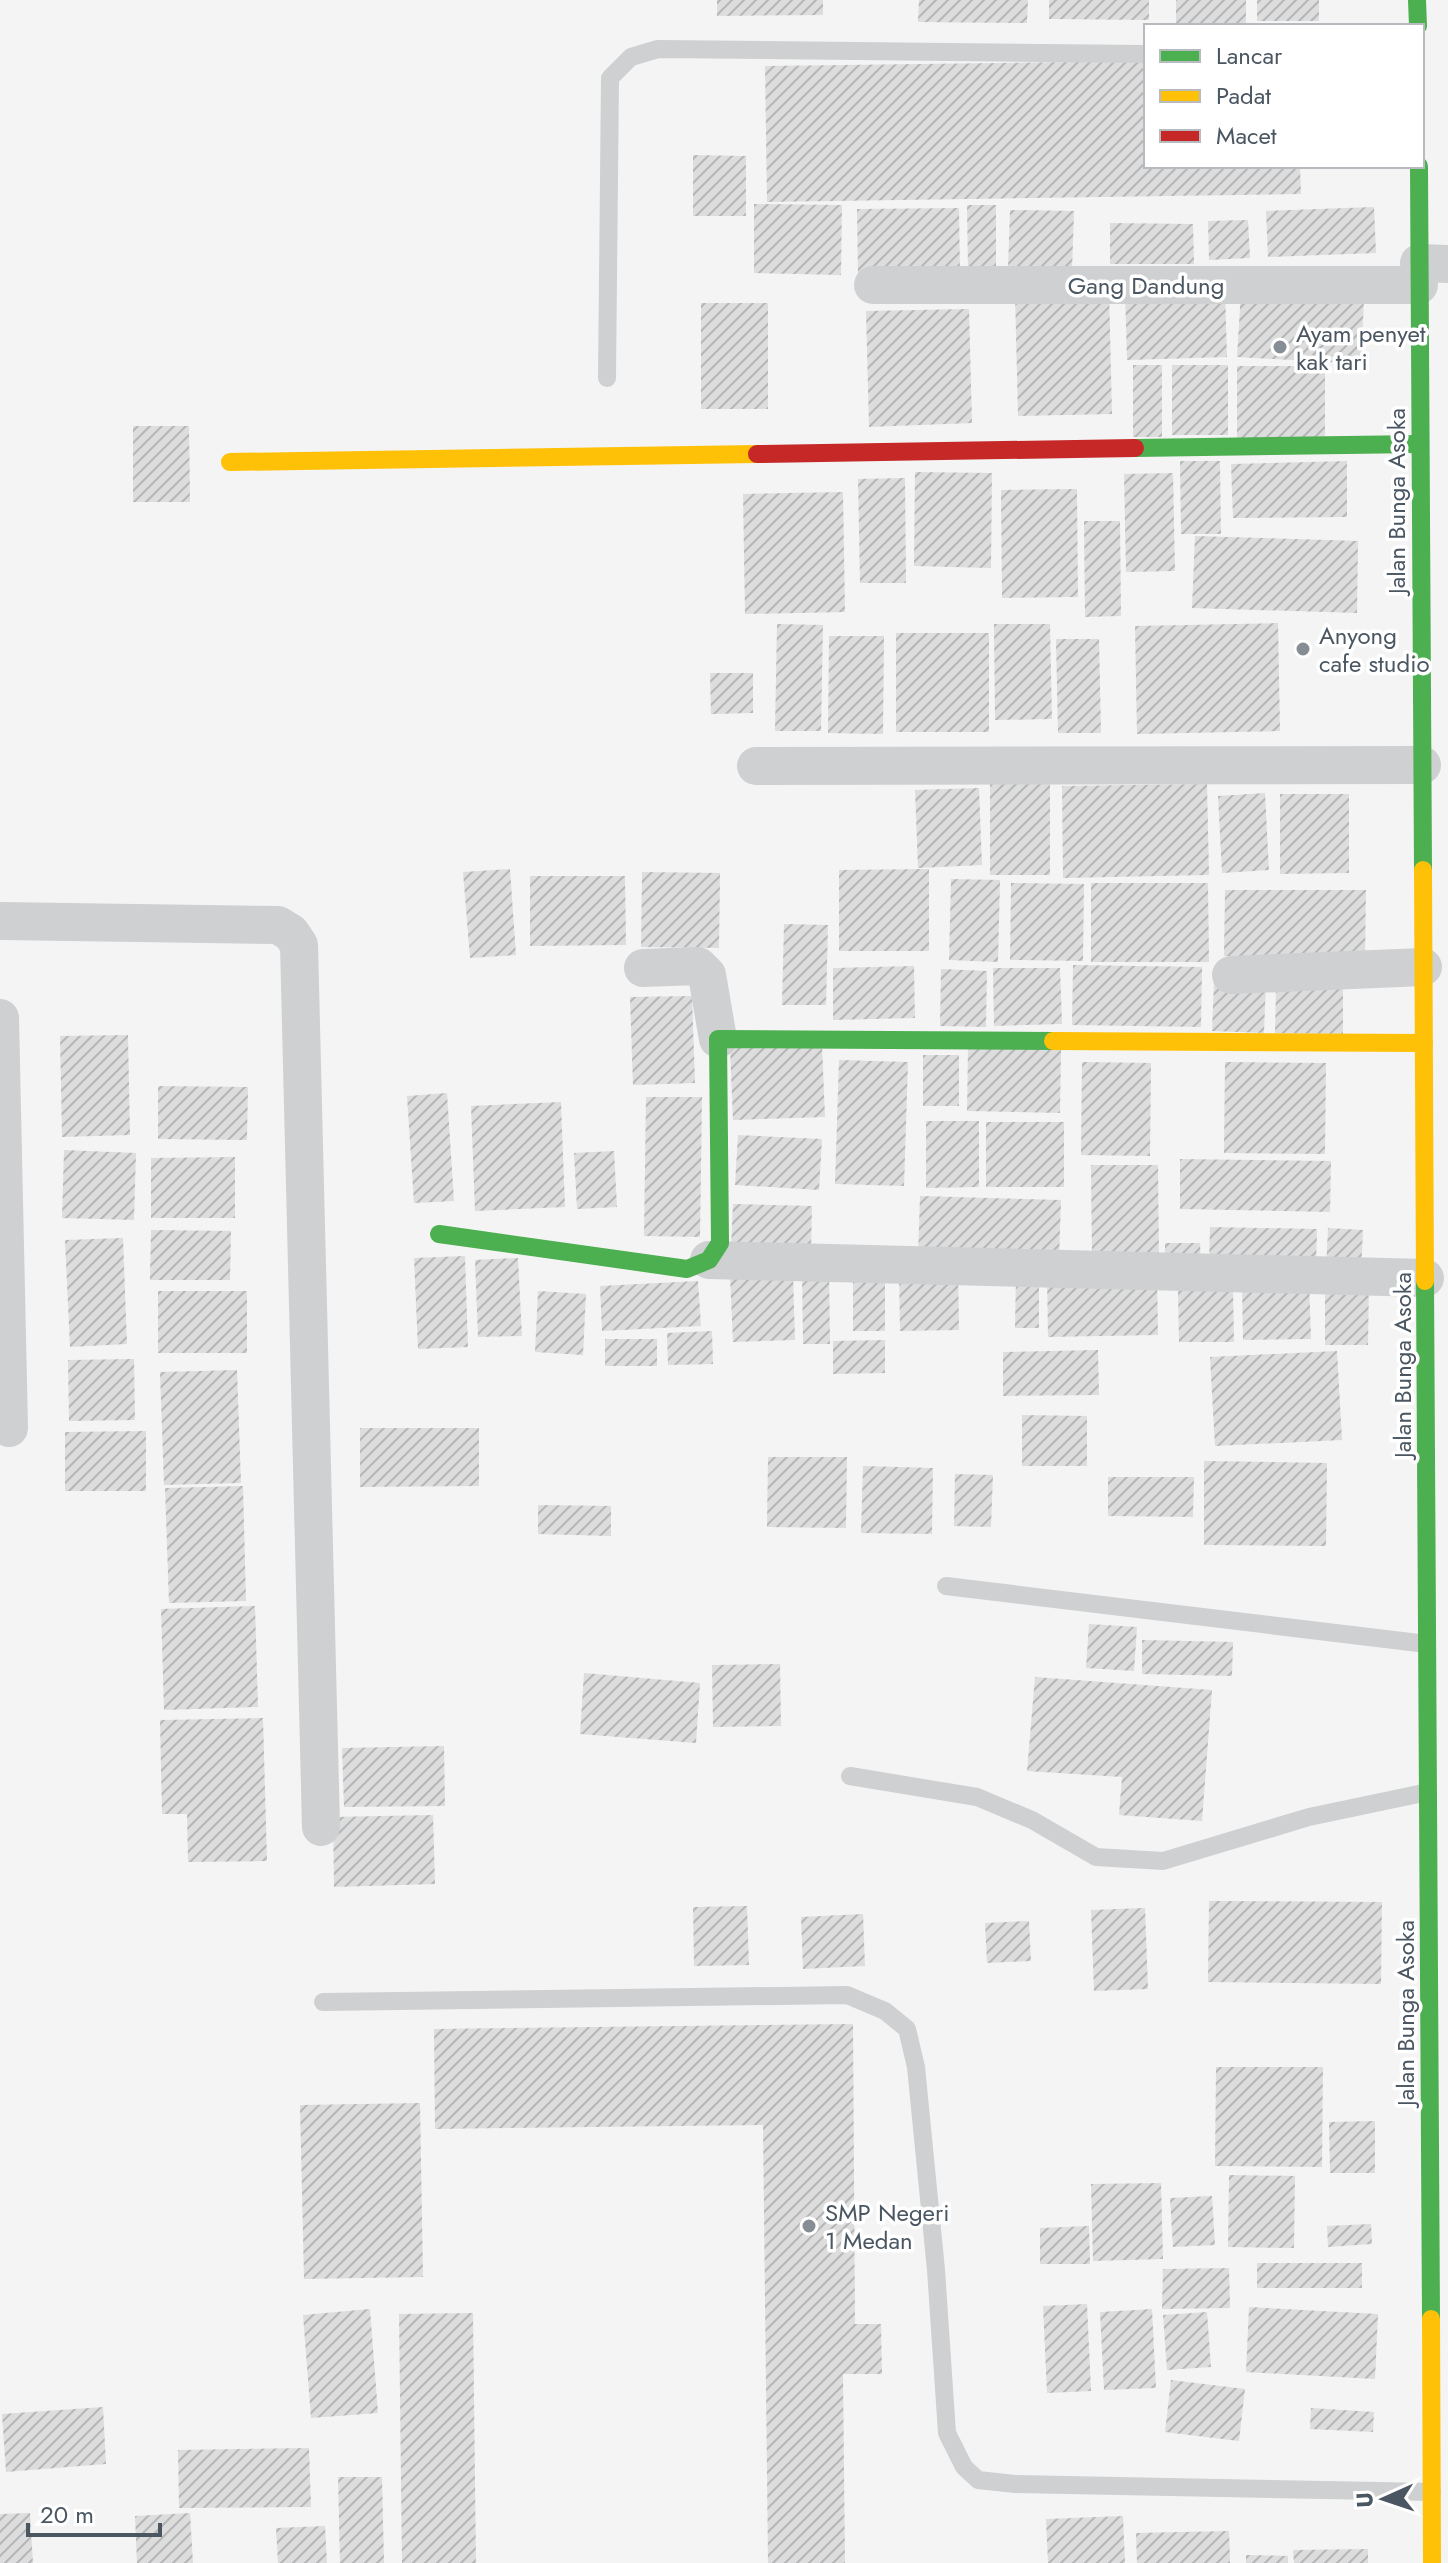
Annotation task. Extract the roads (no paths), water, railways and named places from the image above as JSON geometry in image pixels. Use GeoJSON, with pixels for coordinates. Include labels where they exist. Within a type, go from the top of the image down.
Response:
{"type":"FeatureCollection","features":[{"type":"Feature","properties":{"kind":"street"},"geometry":{"type":"LineString","coordinates":[[1417,0],[1418,24]]}},
{"type":"Feature","properties":{"kind":"street","name":"Jalan Bunga Asoka"},"geometry":{"type":"LineString","coordinates":[[1419,168],[1429,271],[1420,444],[1434,536],[1422,765],[1435,843],[1423,967],[1424,1043],[1436,1084],[1425,1278],[1437,1328],[1437,1468],[1427,1652],[1428,1792],[1438,1934],[1440,2421],[1432,2492],[1432,2563]]}},
{"type":"Feature","properties":{"kind":"street","name":"Gang Dandung"},"geometry":{"type":"LineString","coordinates":[[873,285],[1429,271]]}},
{"type":"Feature","properties":{"kind":"street"},"geometry":{"type":"LineString","coordinates":[[230,462],[1420,444]]}},
{"type":"Feature","properties":{"kind":"street"},"geometry":{"type":"LineString","coordinates":[[756,766],[1422,765]]}},
{"type":"Feature","properties":{"kind":"street"},"geometry":{"type":"LineString","coordinates":[[0,921],[278,925],[291,933],[299,945],[321,1827]]}},
{"type":"Feature","properties":{"kind":"street"},"geometry":{"type":"LineString","coordinates":[[643,968],[698,966],[707,975],[718,1039],[720,1243],[709,1260]]}},
{"type":"Feature","properties":{"kind":"street"},"geometry":{"type":"LineString","coordinates":[[1231,975],[1423,967]]}},
{"type":"Feature","properties":{"kind":"street"},"geometry":{"type":"LineString","coordinates":[[0,1018],[9,1428]]}},
{"type":"Feature","properties":{"kind":"street"},"geometry":{"type":"LineString","coordinates":[[718,1039],[1424,1043]]}},
{"type":"Feature","properties":{"kind":"street"},"geometry":{"type":"LineString","coordinates":[[439,1234],[687,1269],[709,1260],[1425,1278]]}},
{"type":"Feature","properties":{"kind":"lane"},"geometry":{"type":"LineString","coordinates":[[607,378],[610,78],[631,57],[658,49],[1144,54]]}},
{"type":"Feature","properties":{"kind":"lane"},"geometry":{"type":"LineString","coordinates":[[946,1586],[1427,1652],[1448,1660]]}},
{"type":"Feature","properties":{"kind":"lane"},"geometry":{"type":"LineString","coordinates":[[850,1776],[977,1797],[1032,1820],[1096,1857],[1163,1861],[1309,1817],[1428,1792]]}},
{"type":"Feature","properties":{"kind":"lane"},"geometry":{"type":"LineString","coordinates":[[323,2002],[847,1995],[885,2011],[907,2029],[916,2067],[936,2270],[947,2433],[964,2467],[978,2480],[1015,2484],[1432,2492]]}},
{"type":"Feature","properties":{"kind":"place","name":"Ayam penyet kak tari"},"geometry":{"type":"Point","coordinates":[1280,347]}},
{"type":"Feature","properties":{"kind":"place","name":"Anyong cafe studio"},"geometry":{"type":"Point","coordinates":[1303,649]}},
{"type":"Feature","properties":{"kind":"place","name":"SMP Negeri 1 Medan"},"geometry":{"type":"Point","coordinates":[809,2226]}}]}
